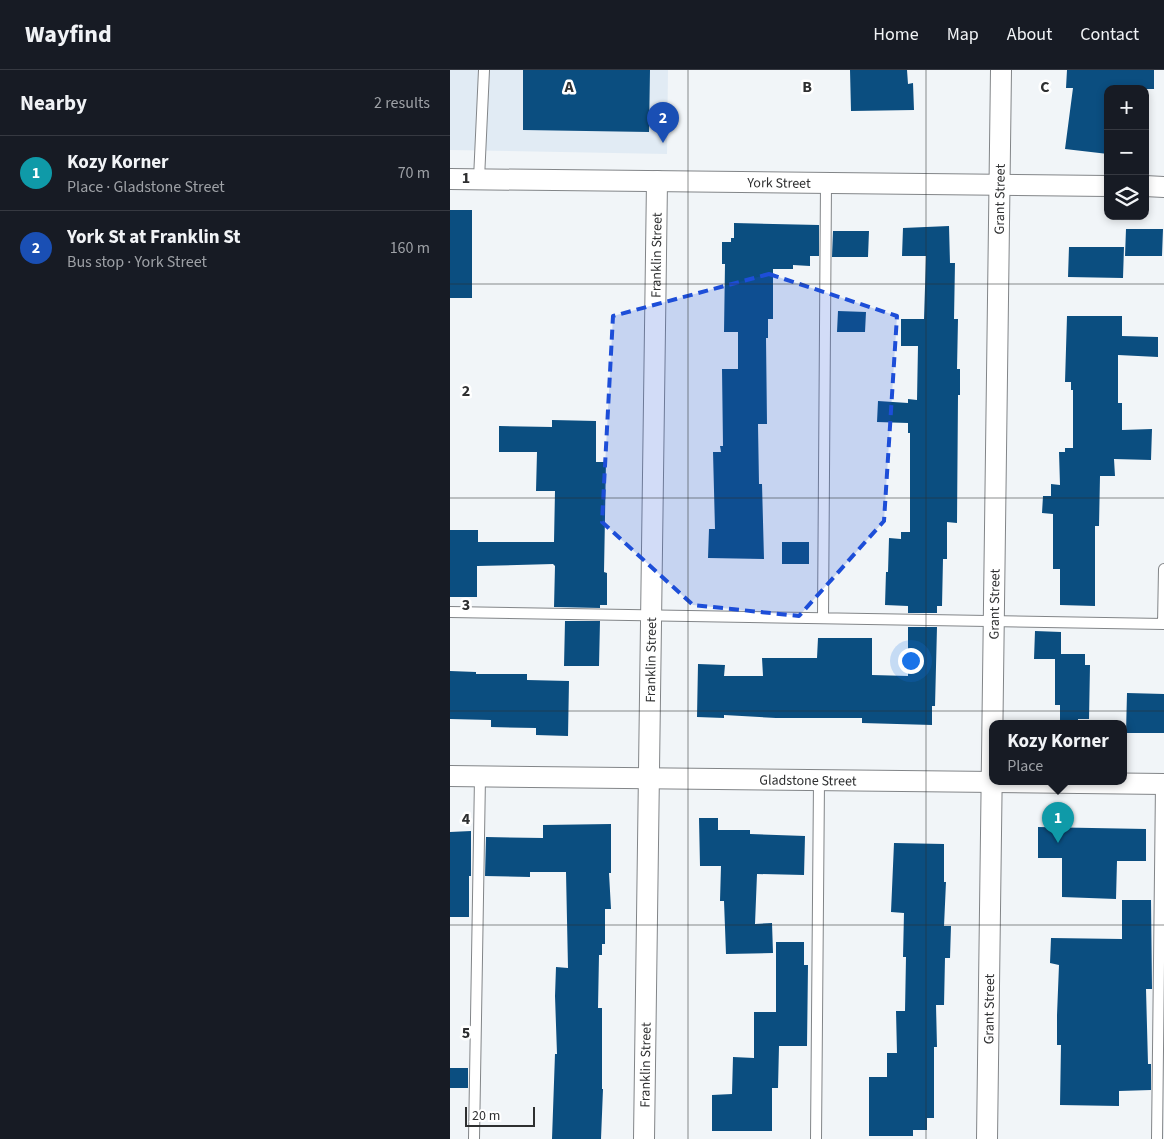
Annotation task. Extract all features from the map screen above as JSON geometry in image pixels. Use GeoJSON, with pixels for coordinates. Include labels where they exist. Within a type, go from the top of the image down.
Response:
{"type":"FeatureCollection","features":[{"type":"Feature","properties":{"kind":"street","name":"Grant Street"},"geometry":{"type":"LineString","coordinates":[[993,720],[1001,70]]}},
{"type":"Feature","properties":{"kind":"street","name":"York Street"},"geometry":{"type":"LineString","coordinates":[[450,179],[1104,186]]}},
{"type":"Feature","properties":{"kind":"street","name":"Franklin Street"},"geometry":{"type":"LineString","coordinates":[[644,1139],[657,181]]}},
{"type":"Feature","properties":{"kind":"street"},"geometry":{"type":"LineString","coordinates":[[1149,186],[1164,186]]}},
{"type":"Feature","properties":{"kind":"street","name":"Gladstone Street"},"geometry":{"type":"LineString","coordinates":[[450,776],[989,783]]}},
{"type":"Feature","properties":{"kind":"street","name":"Gladstone Street"},"geometry":{"type":"LineString","coordinates":[[1127,784],[1162,784]]}},
{"type":"Feature","properties":{"kind":"street","name":"Grant Street"},"geometry":{"type":"LineString","coordinates":[[987,1139],[992,785]]}},
{"type":"Feature","properties":{"kind":"lane"},"geometry":{"type":"LineString","coordinates":[[480,179],[484,70]]}},
{"type":"Feature","properties":{"kind":"lane"},"geometry":{"type":"LineString","coordinates":[[823,618],[826,183]]}},
{"type":"Feature","properties":{"kind":"lane"},"geometry":{"type":"LineString","coordinates":[[450,612],[1164,624],[1164,569]]}},
{"type":"Feature","properties":{"kind":"lane"},"geometry":{"type":"LineString","coordinates":[[474,1139],[480,777]]}},
{"type":"Feature","properties":{"kind":"lane"},"geometry":{"type":"LineString","coordinates":[[816,1139],[819,781]]}},
{"type":"Feature","properties":{"kind":"lane"},"geometry":{"type":"LineString","coordinates":[[1157,1139],[1162,784]]}},
{"type":"Feature","properties":{"kind":"highlighted area"},"geometry":{"type":"Polygon","coordinates":[[[769,274],[897,316],[884,521],[799,616],[693,605],[602,522],[613,316],[769,274]]]}},
{"type":"Feature","properties":{"kind":"shaded area"},"geometry":{"type":"Polygon","coordinates":[[[450,70],[668,70],[667,154],[450,150],[450,70]]]}},
{"type":"Feature","properties":{"kind":"building"},"geometry":{"type":"Polygon","coordinates":[[[523,70],[650,70],[649,132],[523,130],[523,70]]]}},
{"type":"Feature","properties":{"kind":"building"},"geometry":{"type":"Polygon","coordinates":[[[850,70],[907,70],[908,84],[913,83],[914,110],[851,111],[850,70]]]}},
{"type":"Feature","properties":{"kind":"building"},"geometry":{"type":"Polygon","coordinates":[[[1067,70],[1154,70],[1154,89],[1149,89],[1149,85],[1104,85],[1104,154],[1065,149],[1073,88],[1066,88],[1067,70]]]}},
{"type":"Feature","properties":{"kind":"building"},"geometry":{"type":"Polygon","coordinates":[[[450,210],[472,210],[472,298],[450,298],[450,210]]]}},
{"type":"Feature","properties":{"kind":"building"},"geometry":{"type":"Polygon","coordinates":[[[734,223],[819,225],[819,256],[810,256],[810,266],[793,265],[793,269],[773,269],[773,319],[768,319],[768,338],[766,338],[767,424],[758,424],[759,484],[762,484],[764,559],[708,558],[709,529],[715,529],[713,452],[721,452],[720,446],[723,446],[722,369],[738,369],[738,332],[724,332],[725,264],[722,264],[722,242],[731,242],[731,238],[734,238],[734,223]]]}},
{"type":"Feature","properties":{"kind":"building"},"geometry":{"type":"Polygon","coordinates":[[[949,226],[950,263],[955,263],[954,319],[958,319],[957,369],[960,369],[957,523],[947,522],[947,559],[943,559],[942,606],[937,606],[937,613],[908,613],[908,606],[885,605],[889,538],[901,539],[901,532],[910,532],[910,433],[908,433],[908,423],[877,422],[878,401],[908,403],[908,399],[917,400],[918,346],[901,346],[901,319],[924,319],[926,256],[902,256],[903,228],[949,226]]]}},
{"type":"Feature","properties":{"kind":"building"},"geometry":{"type":"Polygon","coordinates":[[[1126,229],[1163,229],[1162,256],[1125,256],[1126,229]]]}},
{"type":"Feature","properties":{"kind":"building"},"geometry":{"type":"Polygon","coordinates":[[[833,231],[869,231],[868,257],[832,257],[833,231]]]}},
{"type":"Feature","properties":{"kind":"building"},"geometry":{"type":"Polygon","coordinates":[[[1069,247],[1124,247],[1123,278],[1068,277],[1069,247]]]}},
{"type":"Feature","properties":{"kind":"building"},"geometry":{"type":"Polygon","coordinates":[[[838,311],[866,312],[865,332],[837,332],[838,311]]]}},
{"type":"Feature","properties":{"kind":"building"},"geometry":{"type":"Polygon","coordinates":[[[1067,316],[1122,316],[1122,336],[1158,337],[1158,357],[1118,355],[1118,403],[1122,403],[1122,430],[1152,429],[1151,460],[1114,459],[1115,476],[1100,476],[1099,526],[1095,526],[1095,606],[1060,605],[1060,569],[1053,569],[1053,514],[1042,513],[1043,496],[1051,496],[1051,484],[1060,485],[1059,452],[1065,452],[1065,448],[1073,448],[1073,390],[1071,390],[1071,382],[1065,382],[1067,316]]]}},
{"type":"Feature","properties":{"kind":"building"},"geometry":{"type":"Polygon","coordinates":[[[552,420],[596,421],[596,462],[606,462],[604,572],[607,573],[607,605],[600,605],[600,608],[554,607],[555,566],[553,564],[477,566],[477,597],[450,597],[450,530],[478,530],[478,542],[554,542],[555,491],[536,491],[537,452],[499,452],[499,426],[552,427],[552,420]]]}},
{"type":"Feature","properties":{"kind":"building"},"geometry":{"type":"Polygon","coordinates":[[[782,542],[809,542],[809,564],[782,564],[782,542]]]}},
{"type":"Feature","properties":{"kind":"building"},"geometry":{"type":"Polygon","coordinates":[[[565,621],[600,621],[599,666],[564,666],[565,621]]]}},
{"type":"Feature","properties":{"kind":"building"},"geometry":{"type":"Polygon","coordinates":[[[908,627],[937,627],[935,706],[932,706],[932,725],[862,723],[862,718],[776,718],[724,715],[724,718],[697,717],[698,664],[725,665],[724,676],[763,676],[762,658],[817,658],[818,638],[872,638],[872,675],[908,676],[908,627]]]}},
{"type":"Feature","properties":{"kind":"building"},"geometry":{"type":"Polygon","coordinates":[[[1035,631],[1061,632],[1061,654],[1085,654],[1085,665],[1090,665],[1089,719],[1060,720],[1060,705],[1055,705],[1055,659],[1034,659],[1035,631]]]}},
{"type":"Feature","properties":{"kind":"building"},"geometry":{"type":"Polygon","coordinates":[[[450,671],[476,672],[476,674],[527,674],[527,680],[569,681],[568,736],[536,735],[536,728],[491,727],[491,720],[450,719],[450,671]]]}},
{"type":"Feature","properties":{"kind":"building"},"geometry":{"type":"Polygon","coordinates":[[[1127,693],[1164,694],[1164,733],[1127,733],[1127,693]]]}},
{"type":"Feature","properties":{"kind":"building"},"geometry":{"type":"Polygon","coordinates":[[[699,818],[718,818],[718,830],[750,830],[750,834],[805,836],[804,875],[757,874],[755,924],[772,923],[773,953],[726,954],[724,901],[720,901],[721,866],[700,866],[699,818]]]}},
{"type":"Feature","properties":{"kind":"building"},"geometry":{"type":"Polygon","coordinates":[[[611,824],[611,873],[609,873],[611,909],[605,909],[605,944],[602,944],[602,955],[599,955],[598,1008],[602,1008],[603,1089],[601,1139],[552,1139],[555,1054],[557,1054],[556,967],[568,968],[566,872],[530,872],[530,877],[485,876],[486,837],[543,838],[543,825],[611,824]]]}},
{"type":"Feature","properties":{"kind":"building"},"geometry":{"type":"Polygon","coordinates":[[[1038,827],[1146,829],[1146,861],[1117,861],[1116,899],[1062,897],[1062,858],[1038,858],[1038,827]]]}},
{"type":"Feature","properties":{"kind":"building"},"geometry":{"type":"Polygon","coordinates":[[[471,831],[469,917],[450,917],[450,832],[471,831]]]}},
{"type":"Feature","properties":{"kind":"building"},"geometry":{"type":"Polygon","coordinates":[[[894,843],[944,844],[944,882],[946,882],[944,926],[951,926],[950,958],[945,958],[944,1005],[936,1005],[937,1047],[934,1047],[934,1118],[927,1118],[927,1130],[913,1130],[913,1136],[869,1136],[869,1077],[887,1077],[887,1053],[897,1053],[896,1011],[905,1011],[906,957],[903,957],[904,913],[891,912],[894,843]]]}},
{"type":"Feature","properties":{"kind":"building"},"geometry":{"type":"Polygon","coordinates":[[[1122,900],[1151,900],[1152,989],[1146,989],[1148,1064],[1151,1064],[1151,1090],[1119,1091],[1119,1106],[1060,1105],[1061,1045],[1057,1045],[1059,965],[1050,963],[1051,938],[1122,939],[1122,900]]]}},
{"type":"Feature","properties":{"kind":"building"},"geometry":{"type":"Polygon","coordinates":[[[776,942],[804,942],[804,965],[808,965],[807,1046],[779,1046],[778,1088],[772,1088],[772,1131],[712,1131],[712,1095],[732,1094],[733,1057],[754,1058],[754,1012],[776,1012],[776,942]]]}},
{"type":"Feature","properties":{"kind":"building"},"geometry":{"type":"Polygon","coordinates":[[[450,1068],[468,1068],[468,1088],[450,1088],[450,1068]]]}},
{"type":"Feature","properties":{"kind":"place","name":"York St at Franklin St"},"geometry":{"type":"Point","coordinates":[663,143]}},
{"type":"Feature","properties":{"kind":"place","name":"Kozy Korner"},"geometry":{"type":"Point","coordinates":[1058,843]}}]}
